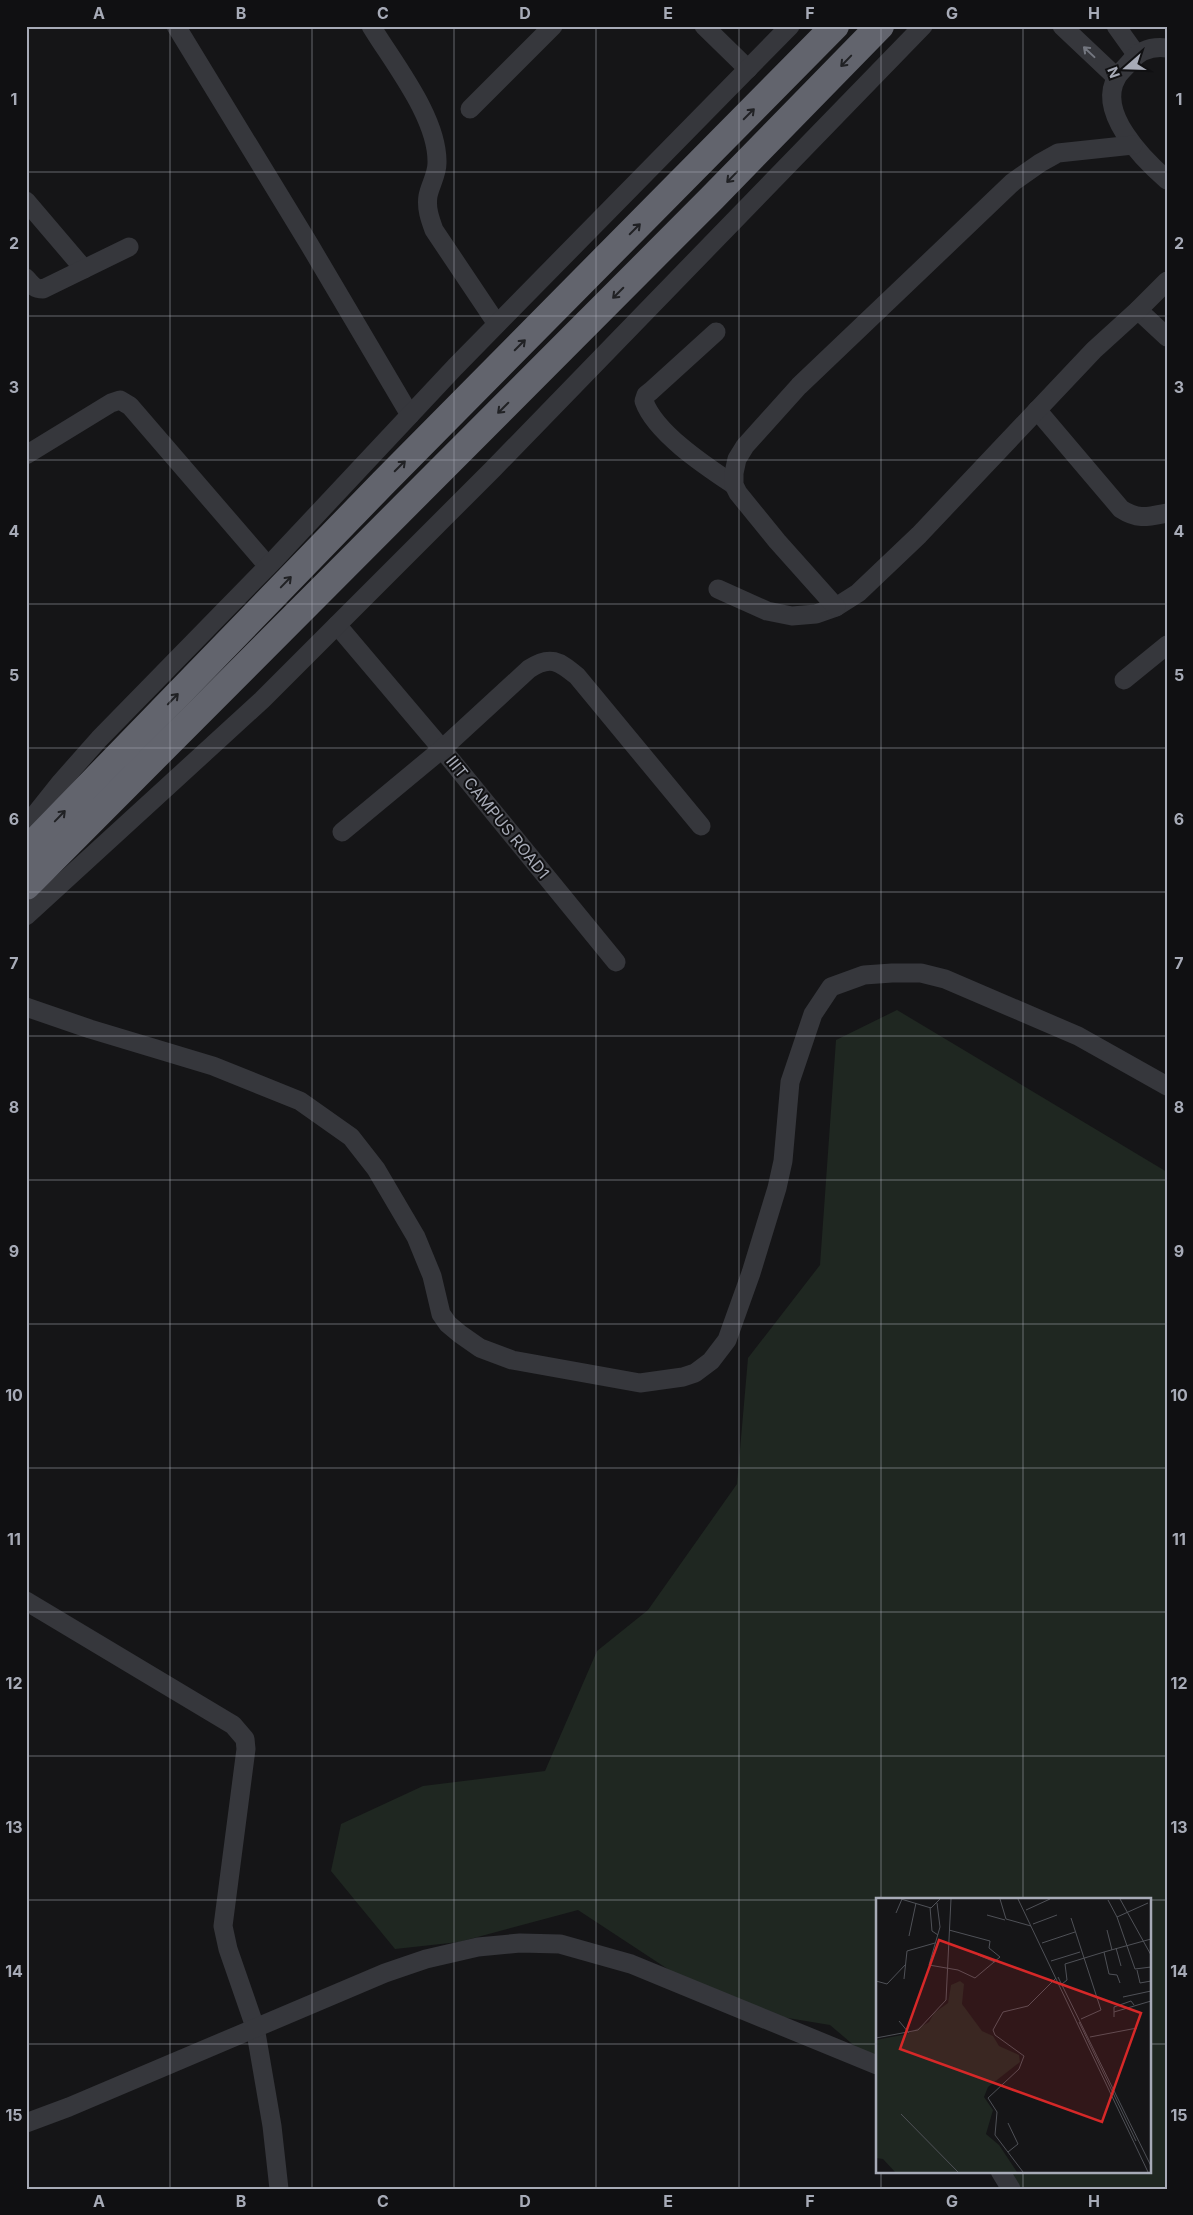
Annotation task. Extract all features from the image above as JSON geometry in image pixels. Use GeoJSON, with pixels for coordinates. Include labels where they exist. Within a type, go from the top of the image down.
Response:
{"type":"FeatureCollection","features":[{"type":"Feature","properties":{"kind":"highway"},"geometry":{"type":"LineString","coordinates":[[26,851],[376,490],[835,26]]}},
{"type":"Feature","properties":{"kind":"highway"},"geometry":{"type":"LineString","coordinates":[[26,886],[692,218],[880,26]]}},
{"type":"Feature","properties":{"kind":"street"},"geometry":{"type":"LineString","coordinates":[[176,26],[314,252],[410,415]]}},
{"type":"Feature","properties":{"kind":"street"},"geometry":{"type":"LineString","coordinates":[[372,26],[413,93],[429,125],[437,164],[428,196],[428,214],[434,230],[497,324]]}},
{"type":"Feature","properties":{"kind":"street"},"geometry":{"type":"LineString","coordinates":[[470,110],[553,26]]}},
{"type":"Feature","properties":{"kind":"street"},"geometry":{"type":"LineString","coordinates":[[704,26],[748,69]]}},
{"type":"Feature","properties":{"kind":"street"},"geometry":{"type":"LineString","coordinates":[[26,826],[99,739],[268,566],[497,324],[790,26]]}},
{"type":"Feature","properties":{"kind":"street"},"geometry":{"type":"LineString","coordinates":[[26,916],[262,700],[493,469],[923,26]]}},
{"type":"Feature","properties":{"kind":"street"},"geometry":{"type":"LineString","coordinates":[[1062,26],[1116,77]]}},
{"type":"Feature","properties":{"kind":"street"},"geometry":{"type":"LineString","coordinates":[[1116,26],[1136,54]]}},
{"type":"Feature","properties":{"kind":"street"},"geometry":{"type":"LineString","coordinates":[[1167,48],[1155,48],[1136,54],[1116,77],[1113,92],[1113,104],[1117,118],[1133,144],[1167,180]]}},
{"type":"Feature","properties":{"kind":"street"},"geometry":{"type":"LineString","coordinates":[[734,485],[737,459],[745,446],[799,386],[1012,182],[1040,162],[1058,153],[1133,144]]}},
{"type":"Feature","properties":{"kind":"street"},"geometry":{"type":"LineString","coordinates":[[26,200],[84,269]]}},
{"type":"Feature","properties":{"kind":"street"},"geometry":{"type":"LineString","coordinates":[[26,278],[33,286],[43,289],[129,247]]}},
{"type":"Feature","properties":{"kind":"street"},"geometry":{"type":"LineString","coordinates":[[718,589],[768,611],[792,616],[816,614],[836,607],[858,593],[918,535],[1094,350],[1167,281]]}},
{"type":"Feature","properties":{"kind":"street"},"geometry":{"type":"LineString","coordinates":[[1138,310],[1167,337]]}},
{"type":"Feature","properties":{"kind":"street"},"geometry":{"type":"LineString","coordinates":[[716,332],[650,391],[644,401],[653,417],[684,449],[696,460],[734,485],[752,511],[836,607]]}},
{"type":"Feature","properties":{"kind":"street"},"geometry":{"type":"LineString","coordinates":[[26,455],[111,402],[120,400],[130,406],[268,566]]}},
{"type":"Feature","properties":{"kind":"street"},"geometry":{"type":"LineString","coordinates":[[1037,410],[1121,509],[1132,516],[1147,518],[1167,513]]}},
{"type":"Feature","properties":{"kind":"street"},"geometry":{"type":"LineString","coordinates":[[337,625],[442,748],[342,832]]}},
{"type":"Feature","properties":{"kind":"street"},"geometry":{"type":"LineString","coordinates":[[1124,680],[1167,645]]}},
{"type":"Feature","properties":{"kind":"street","name":"IIIT CAMPUS ROAD1"},"geometry":{"type":"LineString","coordinates":[[616,962],[442,748],[529,669],[543,662],[560,662],[577,676],[701,826]]}},
{"type":"Feature","properties":{"kind":"street"},"geometry":{"type":"LineString","coordinates":[[26,1007],[90,1029],[213,1066],[300,1101],[351,1137],[376,1169],[416,1237],[432,1276],[441,1314],[448,1324],[460,1334],[480,1348],[512,1360],[640,1383],[683,1377],[695,1373],[711,1362],[726,1340],[751,1273],[777,1188],[782,1161],[790,1082],[813,1014],[831,987],[864,975],[892,972],[920,973],[945,979],[1078,1036],[1167,1086]]}},
{"type":"Feature","properties":{"kind":"street"},"geometry":{"type":"LineString","coordinates":[[26,1601],[233,1725],[245,1738],[246,1749],[223,1926],[228,1949],[255,2027],[272,2126],[279,2189]]}},
{"type":"Feature","properties":{"kind":"street"},"geometry":{"type":"LineString","coordinates":[[26,2123],[69,2107],[385,1973],[426,1959],[478,1947],[520,1943],[560,1944],[631,1964],[876,2065]]}},
{"type":"Feature","properties":{"kind":"shaded area"},"geometry":{"type":"Polygon","coordinates":[[[897,1010],[1167,1172],[1167,2189],[1020,2189],[1001,2172],[1150,2172],[1150,1898],[876,1898],[876,2064],[830,2025],[727,2008],[578,1910],[459,1942],[395,1949],[331,1871],[341,1824],[423,1786],[545,1771],[597,1651],[648,1610],[737,1484],[748,1358],[820,1265],[836,1040],[897,1010]]]}}]}
